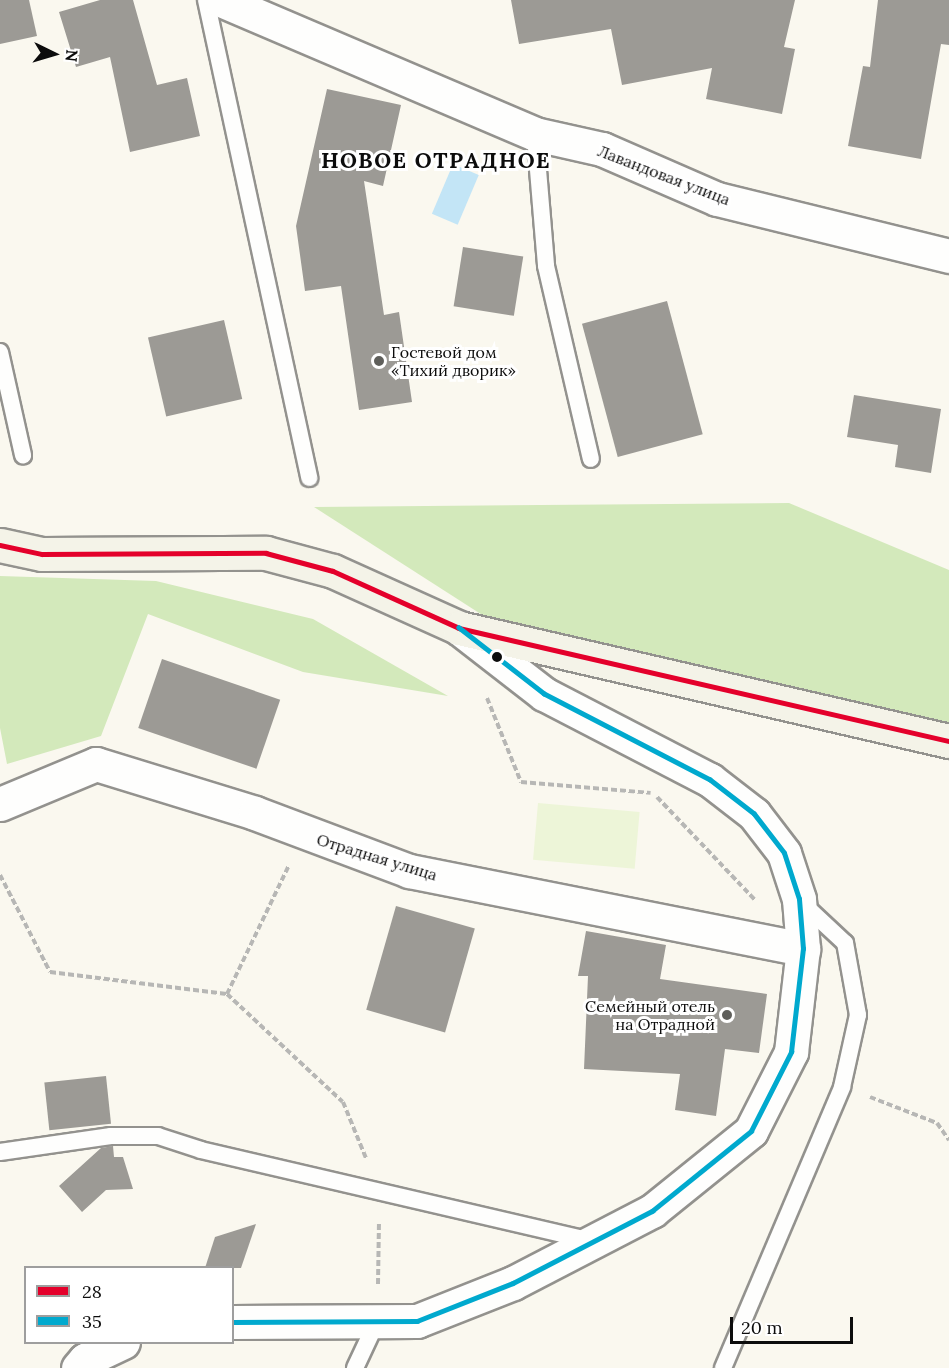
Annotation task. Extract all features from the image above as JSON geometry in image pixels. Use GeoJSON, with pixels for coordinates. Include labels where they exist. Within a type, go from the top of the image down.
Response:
{"type":"FeatureCollection","features":[{"type":"Feature","properties":{"kind":"main road"},"geometry":{"type":"LineString","coordinates":[[0,545],[42,554],[266,553],[333,571],[459,628],[949,741]]}},
{"type":"Feature","properties":{"kind":"street","name":"Лавандовая улица"},"geometry":{"type":"LineString","coordinates":[[221,0],[535,134],[602,150],[717,199],[949,256]]}},
{"type":"Feature","properties":{"kind":"street"},"geometry":{"type":"LineString","coordinates":[[234,1322],[417,1320],[513,1283],[652,1211],[751,1131],[791,1052],[803,949],[799,899],[784,853],[754,814],[710,780],[544,694],[459,628]]}},
{"type":"Feature","properties":{"kind":"street","name":"Отрадная улица"},"geometry":{"type":"LineString","coordinates":[[0,804],[96,765],[255,813],[304,834],[410,871],[803,949]]}},
{"type":"Feature","properties":{"kind":"street"},"geometry":{"type":"LineString","coordinates":[[82,1364],[119,1344]]}},
{"type":"Feature","properties":{"kind":"lane"},"geometry":{"type":"LineString","coordinates":[[206,0],[309,478]]}},
{"type":"Feature","properties":{"kind":"lane"},"geometry":{"type":"LineString","coordinates":[[535,134],[546,266],[591,459]]}},
{"type":"Feature","properties":{"kind":"lane"},"geometry":{"type":"LineString","coordinates":[[0,352],[23,455]]}},
{"type":"Feature","properties":{"kind":"lane"},"geometry":{"type":"LineString","coordinates":[[723,1368],[842,1087],[858,1015],[845,943],[799,899]]}},
{"type":"Feature","properties":{"kind":"lane"},"geometry":{"type":"LineString","coordinates":[[0,1152],[111,1137],[158,1136],[594,1241]]}},
{"type":"Feature","properties":{"kind":"lane"},"geometry":{"type":"LineString","coordinates":[[355,1368],[377,1321]]}},
{"type":"Feature","properties":{"kind":"path"},"geometry":{"type":"LineString","coordinates":[[485,694],[521,782],[654,794],[762,906]]}},
{"type":"Feature","properties":{"kind":"path"},"geometry":{"type":"LineString","coordinates":[[227,994],[304,834]]}},
{"type":"Feature","properties":{"kind":"path"},"geometry":{"type":"LineString","coordinates":[[0,875],[51,972],[227,994],[343,1102],[379,1191],[377,1321]]}},
{"type":"Feature","properties":{"kind":"path"},"geometry":{"type":"LineString","coordinates":[[842,1087],[938,1123],[949,1140]]}},
{"type":"Feature","properties":{"kind":"green space"},"geometry":{"type":"Polygon","coordinates":[[[789,503],[949,570],[949,726],[501,627],[314,507],[789,503]]]}},
{"type":"Feature","properties":{"kind":"green space"},"geometry":{"type":"Polygon","coordinates":[[[0,576],[156,581],[313,619],[448,696],[303,672],[148,614],[101,736],[7,764],[0,728],[0,576]]]}},
{"type":"Feature","properties":{"kind":"green space"},"geometry":{"type":"Polygon","coordinates":[[[538,803],[640,812],[635,869],[533,860],[538,803]]]}},
{"type":"Feature","properties":{"kind":"water"},"geometry":{"type":"Polygon","coordinates":[[[453,164],[479,175],[458,225],[432,214],[453,164]]]}},
{"type":"Feature","properties":{"kind":"building"},"geometry":{"type":"Polygon","coordinates":[[[0,0],[29,0],[37,36],[0,44],[0,0]]]}},
{"type":"Feature","properties":{"kind":"building"},"geometry":{"type":"Polygon","coordinates":[[[100,0],[133,0],[157,85],[187,78],[200,136],[130,152],[110,57],[76,67],[59,12],[100,0]]]}},
{"type":"Feature","properties":{"kind":"building"},"geometry":{"type":"Polygon","coordinates":[[[511,0],[795,0],[784,47],[795,49],[782,114],[706,99],[712,68],[622,85],[611,29],[519,44],[511,0]]]}},
{"type":"Feature","properties":{"kind":"building"},"geometry":{"type":"Polygon","coordinates":[[[878,0],[949,0],[949,45],[941,44],[921,159],[848,146],[863,66],[870,67],[878,0]]]}},
{"type":"Feature","properties":{"kind":"building"},"geometry":{"type":"Polygon","coordinates":[[[327,89],[401,105],[383,186],[364,181],[384,315],[399,312],[412,402],[359,410],[341,286],[305,291],[296,226],[327,89]]]}},
{"type":"Feature","properties":{"kind":"building"},"geometry":{"type":"Polygon","coordinates":[[[463,247],[523,257],[514,316],[454,306],[463,247]]]}},
{"type":"Feature","properties":{"kind":"building"},"geometry":{"type":"Polygon","coordinates":[[[667,301],[703,434],[618,457],[582,324],[667,301]]]}},
{"type":"Feature","properties":{"kind":"building"},"geometry":{"type":"Polygon","coordinates":[[[224,320],[242,399],[166,416],[148,338],[224,320]]]}},
{"type":"Feature","properties":{"kind":"building"},"geometry":{"type":"Polygon","coordinates":[[[854,395],[941,409],[931,473],[895,467],[898,445],[847,437],[854,395]]]}},
{"type":"Feature","properties":{"kind":"building"},"geometry":{"type":"Polygon","coordinates":[[[162,659],[280,700],[256,769],[138,728],[162,659]]]}},
{"type":"Feature","properties":{"kind":"building"},"geometry":{"type":"Polygon","coordinates":[[[396,906],[475,929],[445,1032],[366,1010],[396,906]]]}},
{"type":"Feature","properties":{"kind":"building"},"geometry":{"type":"Polygon","coordinates":[[[586,931],[666,945],[660,979],[767,994],[759,1053],[725,1049],[716,1116],[675,1110],[680,1074],[584,1069],[588,976],[578,976],[586,931]]]}},
{"type":"Feature","properties":{"kind":"building"},"geometry":{"type":"Polygon","coordinates":[[[106,1076],[111,1124],[49,1130],[44,1082],[106,1076]]]}},
{"type":"Feature","properties":{"kind":"building"},"geometry":{"type":"Polygon","coordinates":[[[113,1146],[114,1157],[123,1157],[133,1189],[106,1190],[82,1212],[59,1186],[101,1148],[113,1146]]]}},
{"type":"Feature","properties":{"kind":"building"},"geometry":{"type":"Polygon","coordinates":[[[256,1224],[241,1268],[206,1266],[215,1237],[256,1224]]]}},
{"type":"Feature","properties":{"kind":"transit line","name":"28"},"geometry":{"type":"LineString","coordinates":[[0,545],[42,554],[266,553],[333,571],[459,628],[949,741]]}},
{"type":"Feature","properties":{"kind":"transit line","name":"35"},"geometry":{"type":"LineString","coordinates":[[234,1322],[417,1321],[513,1283],[652,1211],[751,1131],[791,1052],[803,949],[799,899],[784,853],[754,814],[710,780],[544,694],[459,628]]}},
{"type":"Feature","properties":{"kind":"place","name":"Гостевой дом «Тихий дворик»"},"geometry":{"type":"Point","coordinates":[379,361]}},
{"type":"Feature","properties":{"kind":"place","name":"Семейный отель на Отрадной"},"geometry":{"type":"Point","coordinates":[727,1015]}},
{"type":"Feature","properties":{"kind":"district","name":"НОВОЕ ОТРАДНОЕ"},"geometry":{"type":"Point","coordinates":[436,161]}}]}
